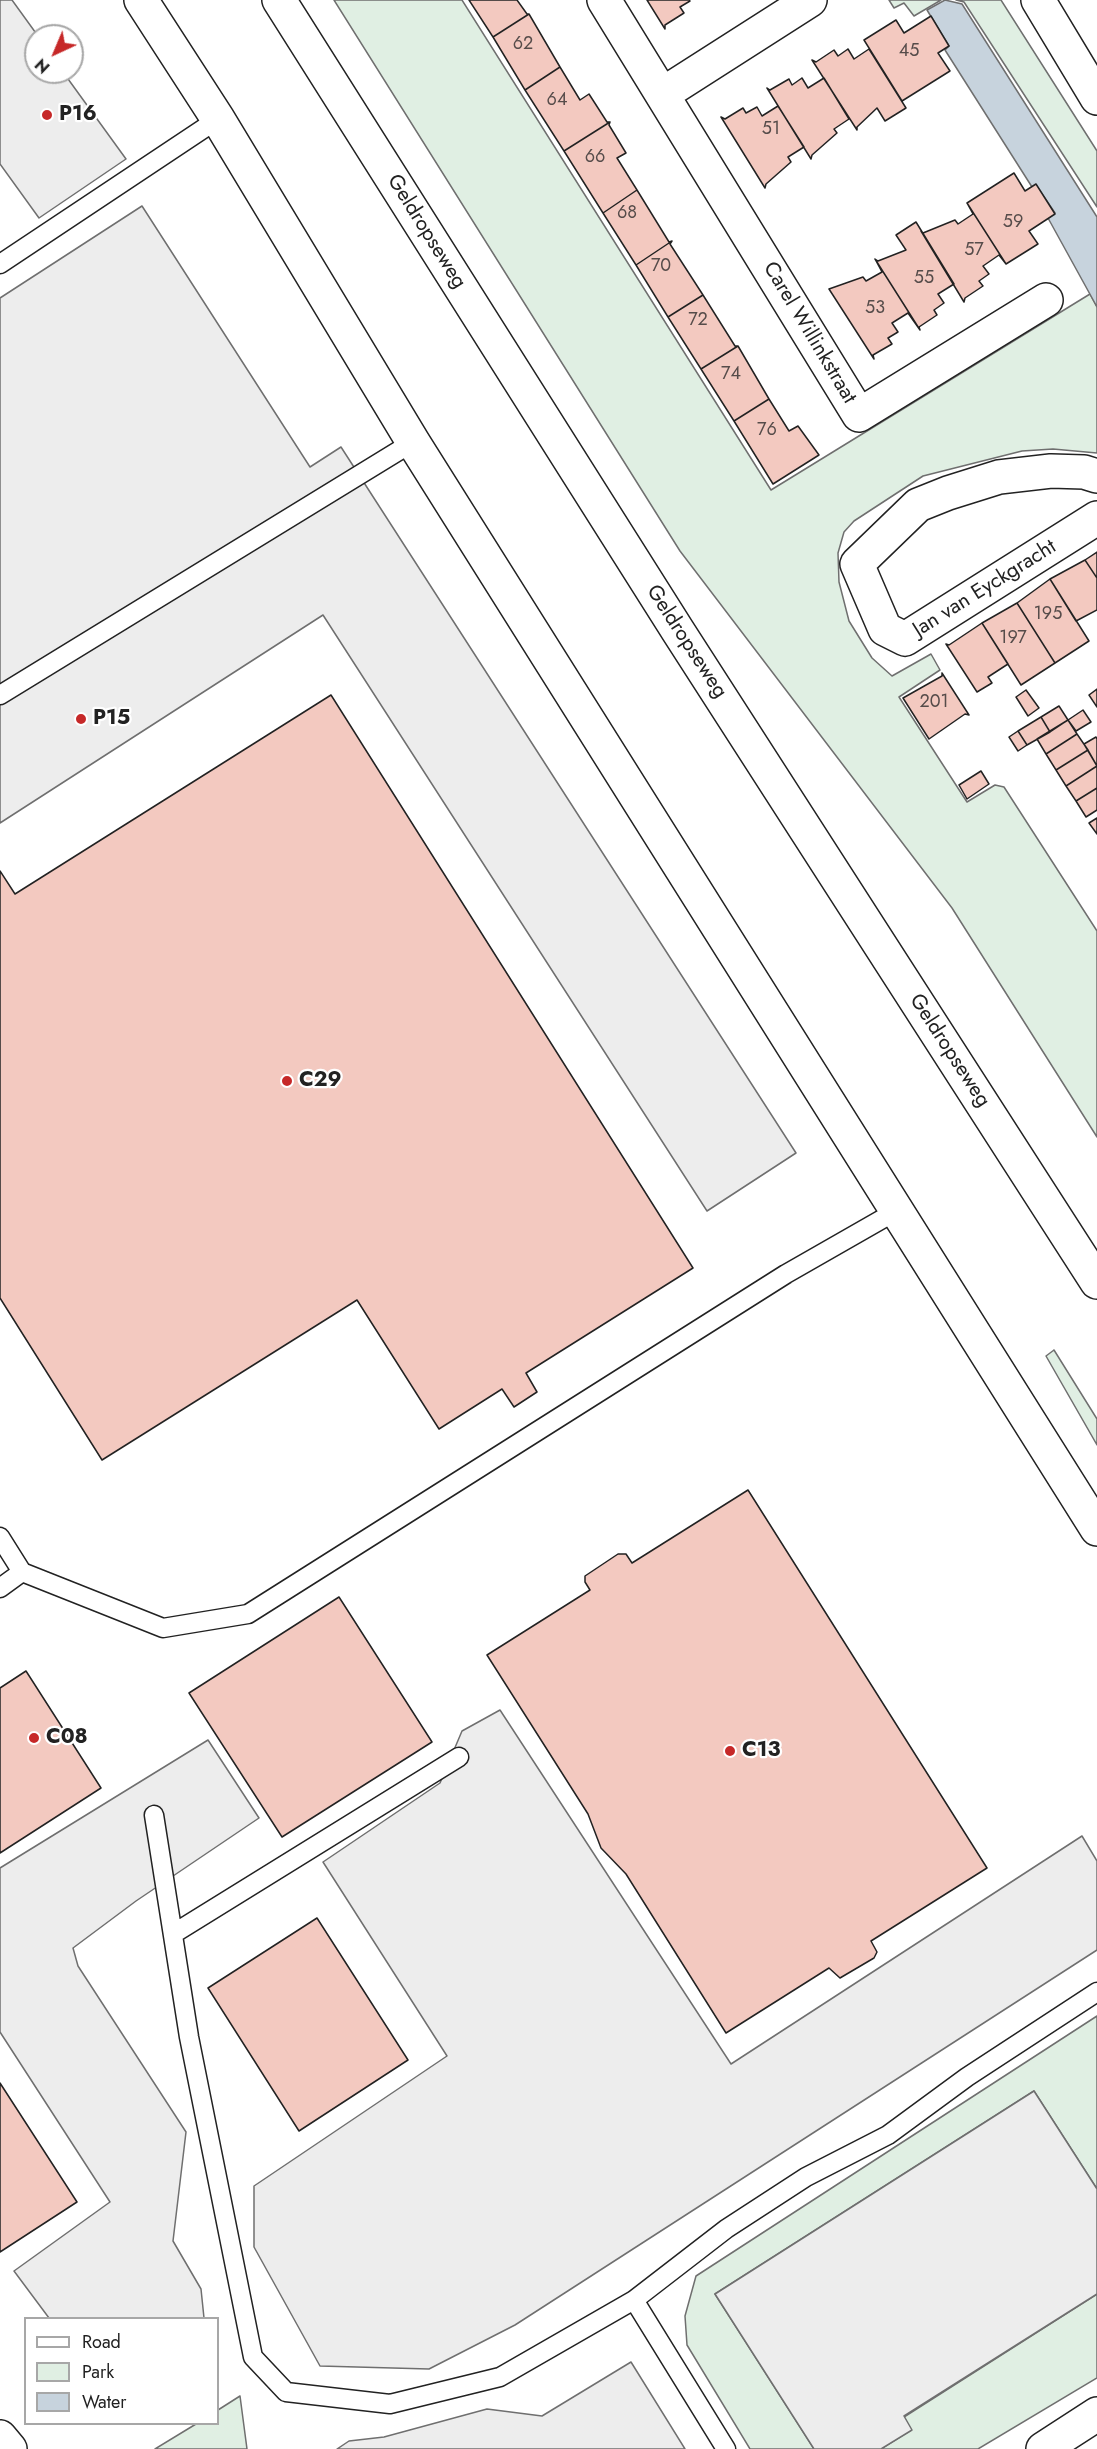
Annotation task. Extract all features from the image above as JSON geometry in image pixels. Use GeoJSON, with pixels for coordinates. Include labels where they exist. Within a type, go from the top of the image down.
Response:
{"type":"FeatureCollection","features":[{"type":"Feature","properties":{"kind":"street"},"geometry":{"type":"LineString","coordinates":[[141,0],[218,119],[413,442],[1097,1529]]}},
{"type":"Feature","properties":{"kind":"street","name":"Geldropseweg"},"geometry":{"type":"LineString","coordinates":[[279,0],[678,631],[1097,1282]]}},
{"type":"Feature","properties":{"kind":"street","name":"Carel Willinkstraat"},"geometry":{"type":"LineString","coordinates":[[604,0],[859,415],[1046,300]]}},
{"type":"Feature","properties":{"kind":"street"},"geometry":{"type":"LineString","coordinates":[[663,94],[810,0]]}},
{"type":"Feature","properties":{"kind":"street"},"geometry":{"type":"LineString","coordinates":[[1038,0],[1097,98]]}},
{"type":"Feature","properties":{"kind":"street","name":"Jan van Eyckgracht"},"geometry":{"type":"LineString","coordinates":[[1097,476],[1084,472],[1050,471],[999,477],[948,493],[918,506],[857,564],[885,629],[905,639],[1097,518]]}},
{"type":"Feature","properties":{"kind":"street"},"geometry":{"type":"LineString","coordinates":[[1043,2449],[1097,2414]]}},
{"type":"Feature","properties":{"kind":"street"},"geometry":{"type":"LineString","coordinates":[[0,2437],[10,2449]]}},
{"type":"Feature","properties":{"kind":"lane"},"geometry":{"type":"LineString","coordinates":[[0,264],[218,119]]}},
{"type":"Feature","properties":{"kind":"lane"},"geometry":{"type":"LineString","coordinates":[[0,695],[413,442]]}},
{"type":"Feature","properties":{"kind":"lane"},"geometry":{"type":"LineString","coordinates":[[0,1537],[22,1572],[163,1628],[248,1614],[786,1274],[898,1210]]}},
{"type":"Feature","properties":{"kind":"lane"},"geometry":{"type":"LineString","coordinates":[[0,1588],[22,1572]]}},
{"type":"Feature","properties":{"kind":"lane"},"geometry":{"type":"LineString","coordinates":[[173,1934],[459,1756]]}},
{"type":"Feature","properties":{"kind":"lane"},"geometry":{"type":"LineString","coordinates":[[154,1815],[189,2037],[253,2357],[286,2392],[390,2404],[500,2377],[634,2300],[726,2229],[806,2177],[888,2135],[967,2077],[1097,1992]]}},
{"type":"Feature","properties":{"kind":"lane"},"geometry":{"type":"LineString","coordinates":[[634,2300],[726,2449]]}},
{"type":"Feature","properties":{"kind":"green space"},"geometry":{"type":"Polygon","coordinates":[[[334,0],[462,0],[771,490],[1090,294],[1097,307],[1097,453],[1053,449],[1022,451],[923,476],[854,521],[844,532],[838,553],[839,582],[849,621],[872,658],[892,676],[931,654],[940,670],[899,697],[967,802],[995,785],[1004,787],[1097,931],[1097,1137],[952,908],[680,551],[334,0]]]}},
{"type":"Feature","properties":{"kind":"green space"},"geometry":{"type":"Polygon","coordinates":[[[889,0],[941,0],[914,16],[904,3],[894,8],[889,0]]]}},
{"type":"Feature","properties":{"kind":"green space"},"geometry":{"type":"Polygon","coordinates":[[[956,0],[1001,0],[1097,151],[1097,207],[964,2],[956,0]]]}},
{"type":"Feature","properties":{"kind":"green space"},"geometry":{"type":"Polygon","coordinates":[[[1054,1350],[1097,1419],[1097,1445],[1046,1356],[1054,1350]]]}},
{"type":"Feature","properties":{"kind":"green space"},"geometry":{"type":"Polygon","coordinates":[[[1097,2016],[1097,2189],[1034,2091],[715,2294],[814,2449],[750,2449],[687,2345],[685,2316],[696,2276],[1097,2016]]]}},
{"type":"Feature","properties":{"kind":"green space"},"geometry":{"type":"Polygon","coordinates":[[[1097,2294],[1097,2378],[978,2449],[881,2449],[911,2430],[904,2417],[1097,2294]]]}},
{"type":"Feature","properties":{"kind":"green space"},"geometry":{"type":"Polygon","coordinates":[[[240,2396],[247,2449],[155,2449],[194,2425],[219,2425],[219,2409],[240,2396]]]}},
{"type":"Feature","properties":{"kind":"shaded area","name":"P16"},"geometry":{"type":"Polygon","coordinates":[[[0,0],[12,0],[29,24],[24,24],[24,84],[72,84],[126,159],[39,218],[0,164],[0,0]]]}},
{"type":"Feature","properties":{"kind":"shaded area","name":"P15"},"geometry":{"type":"Polygon","coordinates":[[[142,206],[310,467],[341,447],[796,1153],[707,1211],[323,615],[0,823],[0,298],[142,206]]]}},
{"type":"Feature","properties":{"kind":"shaded area"},"geometry":{"type":"Polygon","coordinates":[[[500,1710],[731,2064],[1082,1836],[1097,1861],[1097,1950],[515,2325],[429,2369],[320,2366],[254,2247],[254,2186],[447,2056],[323,1862],[440,1783],[462,1731],[500,1710]]]}},
{"type":"Feature","properties":{"kind":"shaded area"},"geometry":{"type":"Polygon","coordinates":[[[208,1740],[259,1818],[136,1901],[73,1948],[78,1966],[186,2132],[173,2241],[201,2289],[204,2317],[48,2317],[14,2271],[110,2202],[0,2032],[0,1868],[208,1740]]]}},
{"type":"Feature","properties":{"kind":"shaded area"},"geometry":{"type":"Polygon","coordinates":[[[1034,2091],[1097,2189],[1097,2294],[904,2416],[912,2430],[881,2449],[814,2449],[715,2294],[1034,2091]]]}},
{"type":"Feature","properties":{"kind":"shaded area"},"geometry":{"type":"Polygon","coordinates":[[[631,2362],[685,2449],[337,2449],[349,2441],[384,2437],[487,2409],[542,2416],[631,2362]]]}},
{"type":"Feature","properties":{"kind":"water"},"geometry":{"type":"Polygon","coordinates":[[[945,0],[962,4],[1097,217],[1097,307],[1048,218],[1055,213],[1036,185],[1032,187],[945,50],[949,46],[927,10],[945,0]]]}},
{"type":"Feature","properties":{"kind":"building"},"geometry":{"type":"Polygon","coordinates":[[[469,0],[517,0],[529,14],[493,37],[469,0]]]}},
{"type":"Feature","properties":{"kind":"building"},"geometry":{"type":"Polygon","coordinates":[[[647,0],[690,1],[680,7],[684,13],[665,25],[665,29],[647,0]]]}},
{"type":"Feature","properties":{"kind":"building"},"geometry":{"type":"Polygon","coordinates":[[[529,14],[560,67],[525,90],[493,37],[529,14]]]}},
{"type":"Feature","properties":{"kind":"building"},"geometry":{"type":"Polygon","coordinates":[[[931,16],[949,46],[938,53],[950,71],[902,101],[864,40],[896,20],[904,33],[931,16]]]}},
{"type":"Feature","properties":{"kind":"building"},"geometry":{"type":"Polygon","coordinates":[[[848,49],[854,59],[869,49],[906,108],[885,121],[877,108],[857,127],[857,130],[812,60],[816,62],[834,50],[838,56],[848,49]]]}},
{"type":"Feature","properties":{"kind":"building"},"geometry":{"type":"Polygon","coordinates":[[[560,67],[580,100],[589,94],[607,122],[610,122],[564,151],[525,90],[560,67]]]}},
{"type":"Feature","properties":{"kind":"building"},"geometry":{"type":"Polygon","coordinates":[[[802,78],[808,88],[824,78],[849,119],[834,129],[837,133],[812,155],[811,159],[767,88],[770,90],[789,79],[792,85],[802,78]]]}},
{"type":"Feature","properties":{"kind":"building"},"geometry":{"type":"Polygon","coordinates":[[[778,106],[804,147],[788,157],[791,162],[766,184],[765,188],[721,117],[725,119],[743,108],[746,113],[757,107],[762,116],[778,106]]]}},
{"type":"Feature","properties":{"kind":"building"},"geometry":{"type":"Polygon","coordinates":[[[610,122],[609,125],[626,153],[617,158],[637,190],[603,213],[564,151],[610,122]]]}},
{"type":"Feature","properties":{"kind":"building"},"geometry":{"type":"Polygon","coordinates":[[[1014,173],[1025,191],[1036,184],[1055,214],[1029,231],[1038,244],[1006,264],[967,203],[1014,173]]]}},
{"type":"Feature","properties":{"kind":"building"},"geometry":{"type":"Polygon","coordinates":[[[637,190],[669,242],[672,241],[636,265],[603,213],[637,190]]]}},
{"type":"Feature","properties":{"kind":"building"},"geometry":{"type":"Polygon","coordinates":[[[967,203],[1006,264],[999,255],[983,266],[989,274],[979,281],[983,286],[965,298],[964,302],[921,231],[923,233],[955,220],[958,224],[973,214],[967,203]]]}},
{"type":"Feature","properties":{"kind":"building"},"geometry":{"type":"Polygon","coordinates":[[[916,222],[954,284],[938,294],[944,303],[934,310],[937,315],[919,327],[920,330],[875,259],[878,261],[906,250],[896,235],[916,222]]]}},
{"type":"Feature","properties":{"kind":"building"},"geometry":{"type":"Polygon","coordinates":[[[672,241],[670,244],[703,295],[668,317],[636,265],[672,241]]]}},
{"type":"Feature","properties":{"kind":"building"},"geometry":{"type":"Polygon","coordinates":[[[875,259],[920,330],[908,313],[892,323],[898,332],[888,338],[892,344],[873,355],[874,359],[829,289],[863,277],[866,281],[882,272],[875,259]]]}},
{"type":"Feature","properties":{"kind":"building"},"geometry":{"type":"Polygon","coordinates":[[[703,295],[735,346],[738,346],[701,369],[668,317],[703,295]]]}},
{"type":"Feature","properties":{"kind":"building"},"geometry":{"type":"Polygon","coordinates":[[[738,346],[769,399],[734,421],[701,369],[738,346]]]}},
{"type":"Feature","properties":{"kind":"building"},"geometry":{"type":"Polygon","coordinates":[[[769,399],[789,431],[798,426],[819,455],[773,484],[734,421],[769,399]]]}},
{"type":"Feature","properties":{"kind":"building"},"geometry":{"type":"Polygon","coordinates":[[[1097,552],[1097,578],[1085,560],[1097,552]]]}},
{"type":"Feature","properties":{"kind":"building"},"geometry":{"type":"Polygon","coordinates":[[[1085,560],[1097,578],[1097,610],[1076,621],[1050,579],[1085,560]]]}},
{"type":"Feature","properties":{"kind":"building"},"geometry":{"type":"Polygon","coordinates":[[[1050,579],[1089,641],[1055,663],[1017,603],[1050,579]]]}},
{"type":"Feature","properties":{"kind":"building"},"geometry":{"type":"Polygon","coordinates":[[[1017,603],[1055,663],[1021,685],[982,623],[1017,603]]]}},
{"type":"Feature","properties":{"kind":"building"},"geometry":{"type":"Polygon","coordinates":[[[982,623],[1008,664],[988,677],[992,683],[977,692],[946,644],[949,645],[982,623]]]}},
{"type":"Feature","properties":{"kind":"building"},"geometry":{"type":"Polygon","coordinates":[[[942,673],[969,715],[965,714],[929,739],[903,698],[942,676],[942,673]]]}},
{"type":"Feature","properties":{"kind":"building"},"geometry":{"type":"Polygon","coordinates":[[[1097,689],[1097,707],[1089,695],[1097,689]]]}},
{"type":"Feature","properties":{"kind":"building"},"geometry":{"type":"Polygon","coordinates":[[[1026,690],[1039,708],[1028,716],[1016,697],[1026,690]]]}},
{"type":"Feature","properties":{"kind":"building","name":"C29"},"geometry":{"type":"Polygon","coordinates":[[[331,695],[693,1268],[526,1373],[537,1392],[514,1407],[502,1389],[439,1429],[357,1300],[102,1460],[0,1298],[0,871],[15,894],[331,695]]]}},
{"type":"Feature","properties":{"kind":"building"},"geometry":{"type":"Polygon","coordinates":[[[1059,706],[1068,720],[1050,732],[1041,717],[1059,706]]]}},
{"type":"Feature","properties":{"kind":"building"},"geometry":{"type":"Polygon","coordinates":[[[1083,710],[1091,722],[1076,731],[1068,720],[1083,710]]]}},
{"type":"Feature","properties":{"kind":"building"},"geometry":{"type":"Polygon","coordinates":[[[1041,717],[1050,732],[1027,745],[1018,731],[1041,717]]]}},
{"type":"Feature","properties":{"kind":"building"},"geometry":{"type":"Polygon","coordinates":[[[1068,720],[1077,734],[1046,754],[1037,739],[1068,720]]]}},
{"type":"Feature","properties":{"kind":"building"},"geometry":{"type":"Polygon","coordinates":[[[1018,731],[1027,745],[1018,751],[1009,737],[1018,731]]]}},
{"type":"Feature","properties":{"kind":"building"},"geometry":{"type":"Polygon","coordinates":[[[1077,734],[1088,750],[1056,770],[1046,754],[1077,734]]]}},
{"type":"Feature","properties":{"kind":"building"},"geometry":{"type":"Polygon","coordinates":[[[1096,737],[1097,739],[1097,766],[1084,744],[1096,737]]]}},
{"type":"Feature","properties":{"kind":"building"},"geometry":{"type":"Polygon","coordinates":[[[1088,750],[1097,766],[1066,786],[1056,770],[1088,750]]]}},
{"type":"Feature","properties":{"kind":"building"},"geometry":{"type":"Polygon","coordinates":[[[1097,766],[1097,788],[1076,801],[1066,786],[1097,766]]]}},
{"type":"Feature","properties":{"kind":"building"},"geometry":{"type":"Polygon","coordinates":[[[981,771],[989,784],[967,799],[959,785],[981,771]]]}},
{"type":"Feature","properties":{"kind":"building"},"geometry":{"type":"Polygon","coordinates":[[[1097,788],[1097,810],[1086,817],[1076,801],[1097,788]]]}},
{"type":"Feature","properties":{"kind":"building"},"geometry":{"type":"Polygon","coordinates":[[[1097,818],[1097,834],[1089,823],[1097,818]]]}},
{"type":"Feature","properties":{"kind":"building","name":"C13"},"geometry":{"type":"Polygon","coordinates":[[[748,1490],[987,1868],[871,1941],[877,1952],[874,1958],[840,1978],[829,1968],[726,2033],[626,1874],[601,1848],[588,1814],[487,1655],[590,1590],[585,1582],[585,1576],[618,1554],[626,1554],[632,1563],[748,1490]]]}},
{"type":"Feature","properties":{"kind":"building"},"geometry":{"type":"Polygon","coordinates":[[[339,1597],[432,1742],[282,1837],[189,1693],[339,1597]]]}},
{"type":"Feature","properties":{"kind":"building","name":"C08"},"geometry":{"type":"Polygon","coordinates":[[[26,1671],[101,1788],[0,1853],[0,1688],[26,1671]]]}},
{"type":"Feature","properties":{"kind":"building"},"geometry":{"type":"Polygon","coordinates":[[[317,1918],[408,2060],[299,2131],[208,1988],[317,1918]]]}},
{"type":"Feature","properties":{"kind":"building"},"geometry":{"type":"Polygon","coordinates":[[[0,2083],[77,2202],[0,2252],[0,2083]]]}},
{"type":"Feature","properties":{"kind":"place","name":"P16"},"geometry":{"type":"Point","coordinates":[47,115]}},
{"type":"Feature","properties":{"kind":"place","name":"P15"},"geometry":{"type":"Point","coordinates":[81,719]}},
{"type":"Feature","properties":{"kind":"place","name":"C29"},"geometry":{"type":"Point","coordinates":[287,1081]}},
{"type":"Feature","properties":{"kind":"place","name":"C08"},"geometry":{"type":"Point","coordinates":[34,1738]}},
{"type":"Feature","properties":{"kind":"place","name":"C13"},"geometry":{"type":"Point","coordinates":[730,1751]}}]}
